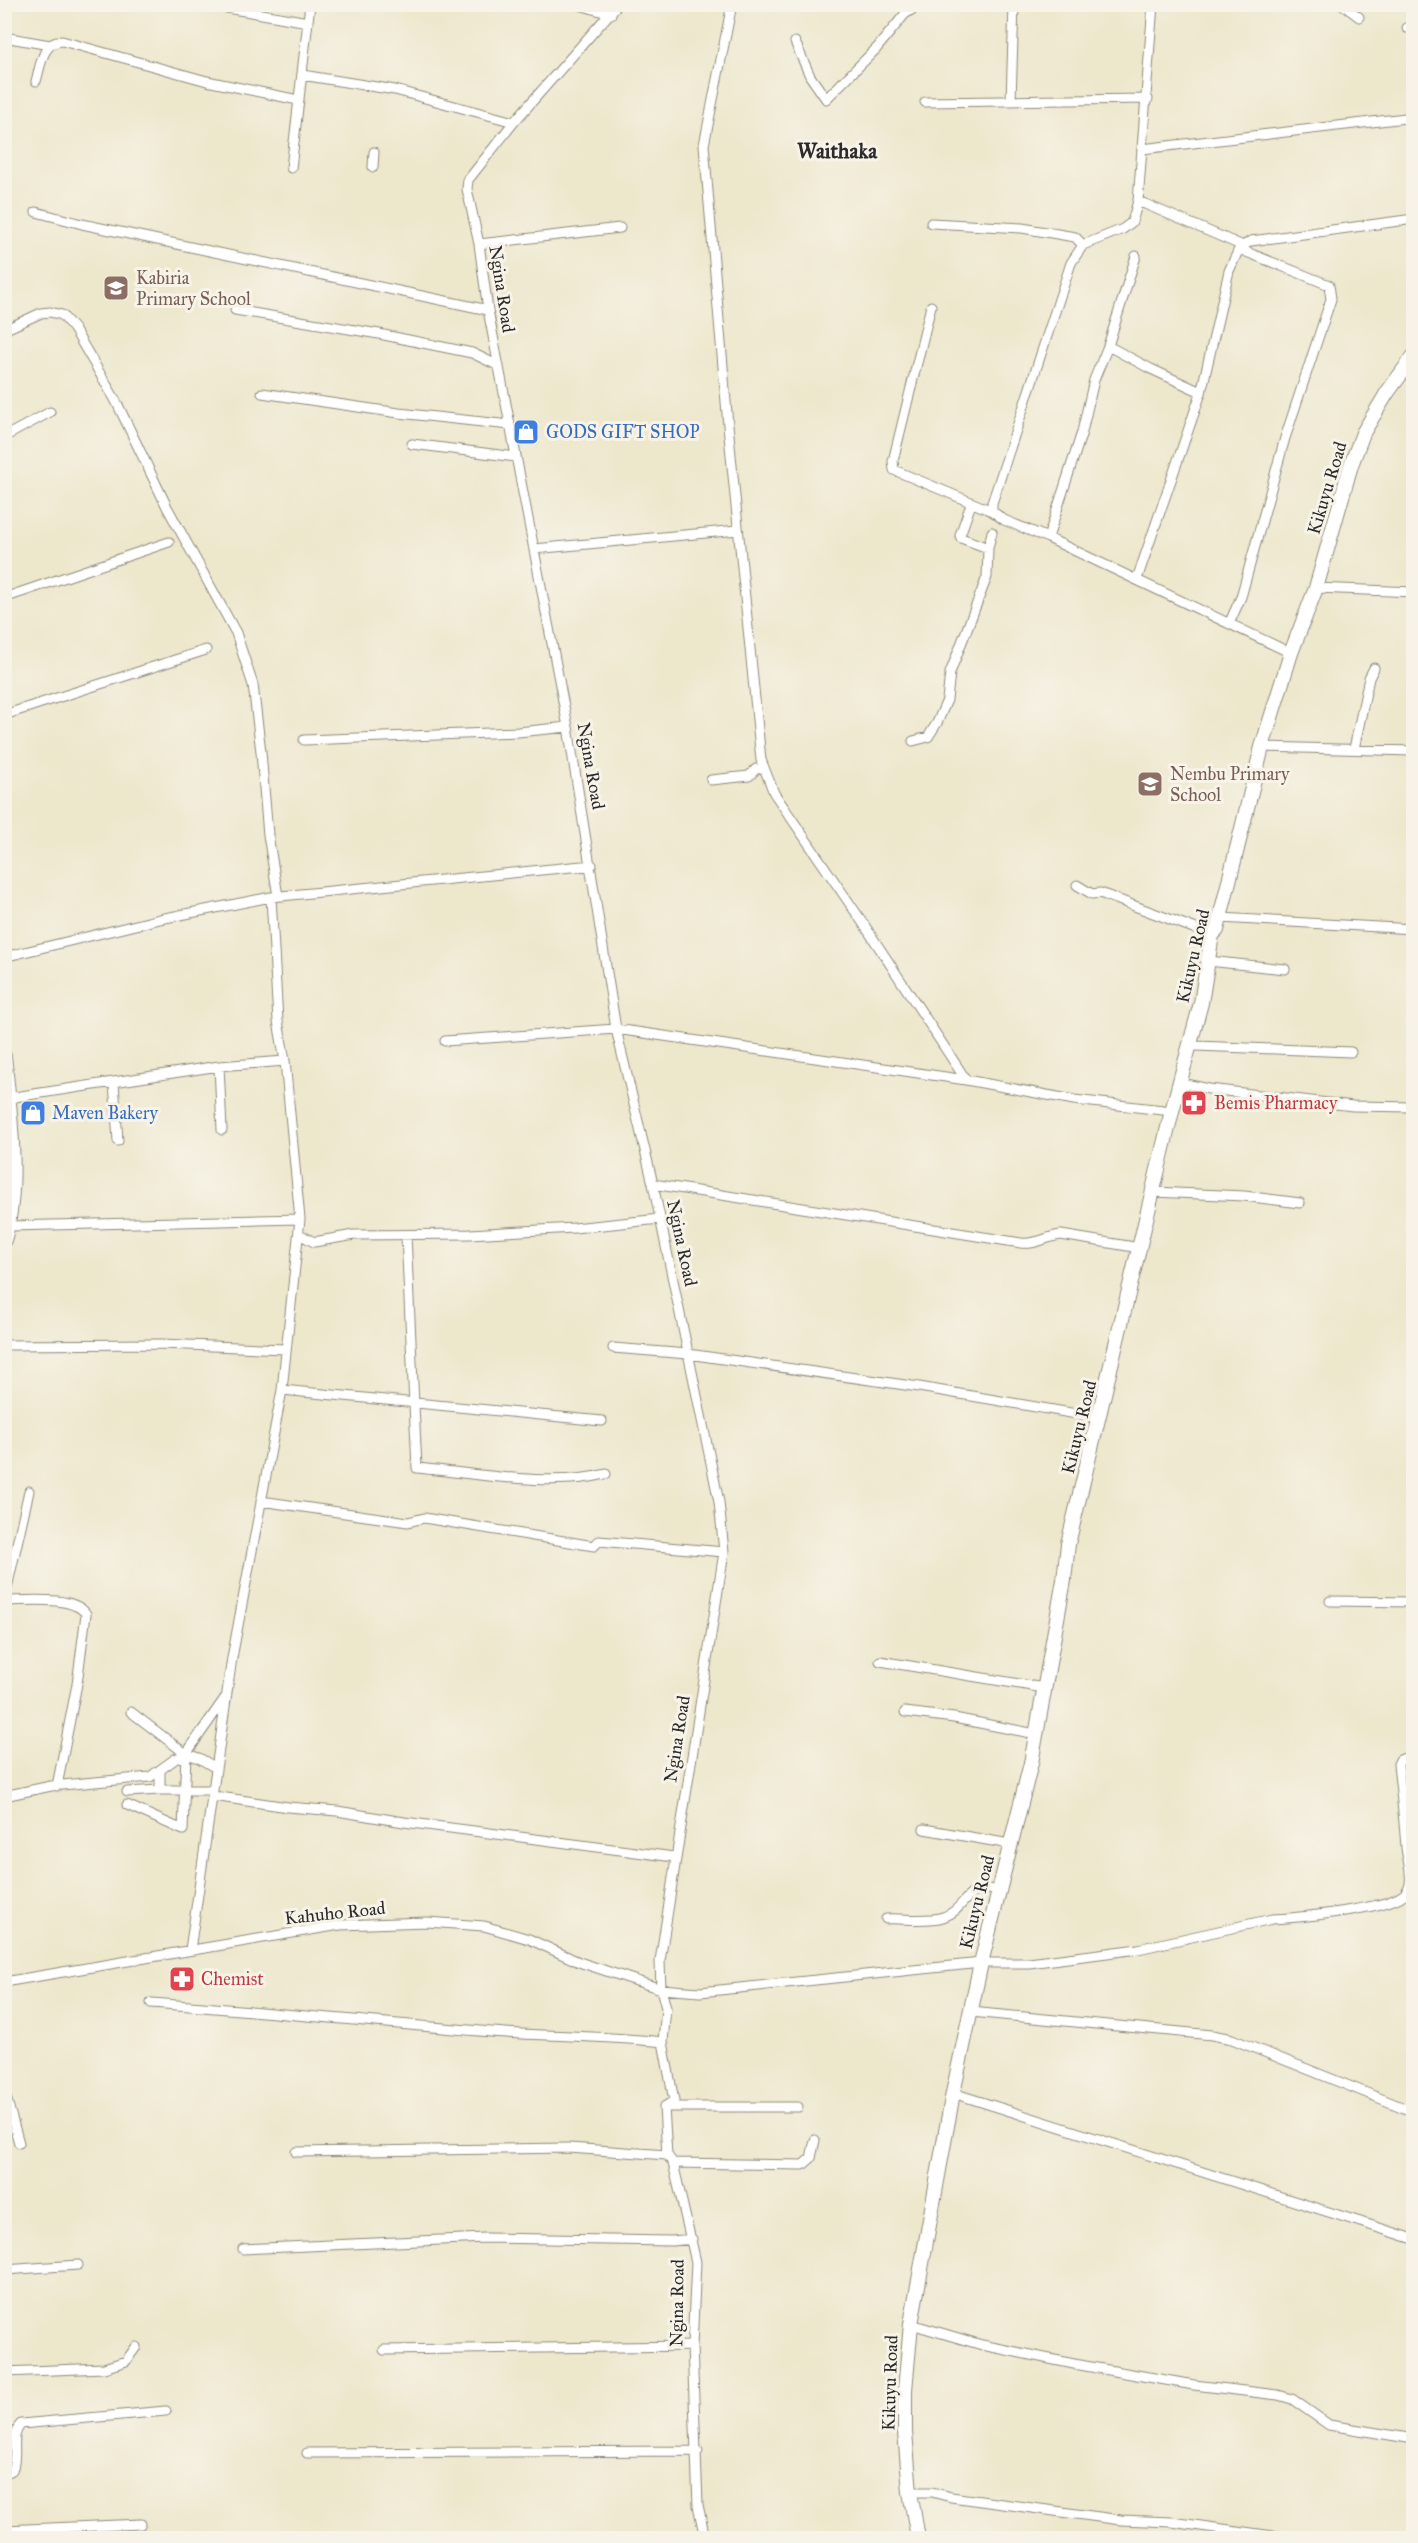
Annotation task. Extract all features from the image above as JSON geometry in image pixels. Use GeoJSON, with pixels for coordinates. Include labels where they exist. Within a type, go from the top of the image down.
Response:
{"type":"FeatureCollection","features":[{"type":"Feature","properties":{"kind":"main road","name":"Kikuyu Road"},"geometry":{"type":"LineString","coordinates":[[918,2538],[910,2492],[905,2421],[910,2324],[953,2093],[981,1963],[1036,1734],[1068,1544],[1172,1111],[1201,1003],[1212,935],[1217,930],[1262,747],[1291,653],[1316,588],[1351,465],[1363,433],[1413,356]]}},
{"type":"Feature","properties":{"kind":"main road"},"geometry":{"type":"LineString","coordinates":[[4,1056],[8,1098],[7,1233]]}},
{"type":"Feature","properties":{"kind":"street"},"geometry":{"type":"LineString","coordinates":[[203,4],[308,22]]}},
{"type":"Feature","properties":{"kind":"street"},"geometry":{"type":"LineString","coordinates":[[291,168],[310,4]]}},
{"type":"Feature","properties":{"kind":"street"},"geometry":{"type":"LineString","coordinates":[[576,4],[610,14]]}},
{"type":"Feature","properties":{"kind":"street","name":"Ngina Road"},"geometry":{"type":"LineString","coordinates":[[618,4],[514,122],[468,180],[468,197],[479,244],[498,366],[568,727],[592,865],[616,1029],[653,1184],[719,1502],[724,1552],[674,1857],[660,1961],[661,1989],[666,2008],[663,2042],[674,2101],[664,2107],[670,2159],[692,2238],[696,2262],[692,2346],[698,2451],[698,2505],[705,2538]]}},
{"type":"Feature","properties":{"kind":"street"},"geometry":{"type":"LineString","coordinates":[[732,4],[704,145],[738,530],[758,740],[763,768],[774,794],[863,923],[966,1080]]}},
{"type":"Feature","properties":{"kind":"street"},"geometry":{"type":"LineString","coordinates":[[795,42],[810,76],[826,99],[877,48],[905,14],[921,4]]}},
{"type":"Feature","properties":{"kind":"street"},"geometry":{"type":"LineString","coordinates":[[1011,101],[1014,4]]}},
{"type":"Feature","properties":{"kind":"street"},"geometry":{"type":"LineString","coordinates":[[993,511],[992,503],[1071,263],[1083,245],[1123,229],[1132,222],[1138,201],[1148,99],[1153,4]]}},
{"type":"Feature","properties":{"kind":"street"},"geometry":{"type":"LineString","coordinates":[[1342,4],[1359,17]]}},
{"type":"Feature","properties":{"kind":"street"},"geometry":{"type":"LineString","coordinates":[[4,37],[50,45],[62,41],[207,81],[298,100]]}},
{"type":"Feature","properties":{"kind":"street"},"geometry":{"type":"LineString","coordinates":[[36,81],[45,52],[50,45]]}},
{"type":"Feature","properties":{"kind":"street"},"geometry":{"type":"LineString","coordinates":[[302,75],[395,90],[514,122]]}},
{"type":"Feature","properties":{"kind":"street"},"geometry":{"type":"LineString","coordinates":[[925,102],[1148,99]]}},
{"type":"Feature","properties":{"kind":"street"},"geometry":{"type":"LineString","coordinates":[[1142,149],[1413,117]]}},
{"type":"Feature","properties":{"kind":"street"},"geometry":{"type":"LineString","coordinates":[[373,167],[374,152]]}},
{"type":"Feature","properties":{"kind":"street"},"geometry":{"type":"LineString","coordinates":[[1138,201],[1329,285],[1332,299],[1285,438],[1241,597],[1229,624]]}},
{"type":"Feature","properties":{"kind":"street"},"geometry":{"type":"LineString","coordinates":[[36,212],[488,310]]}},
{"type":"Feature","properties":{"kind":"street"},"geometry":{"type":"LineString","coordinates":[[1137,579],[1201,392],[1229,271],[1241,248],[1251,242],[1413,219]]}},
{"type":"Feature","properties":{"kind":"street"},"geometry":{"type":"LineString","coordinates":[[931,223],[1022,228],[1075,237],[1083,245]]}},
{"type":"Feature","properties":{"kind":"street"},"geometry":{"type":"LineString","coordinates":[[479,244],[620,228]]}},
{"type":"Feature","properties":{"kind":"street"},"geometry":{"type":"LineString","coordinates":[[1048,537],[1082,432],[1094,380],[1108,346],[1136,256]]}},
{"type":"Feature","properties":{"kind":"street"},"geometry":{"type":"LineString","coordinates":[[931,306],[893,461],[894,470],[971,504],[993,511],[1004,520],[1048,537],[1291,653]]}},
{"type":"Feature","properties":{"kind":"street"},"geometry":{"type":"LineString","coordinates":[[235,310],[379,334],[472,353],[498,366]]}},
{"type":"Feature","properties":{"kind":"street"},"geometry":{"type":"LineString","coordinates":[[4,330],[41,313],[50,312],[62,315],[74,329],[116,401],[166,507],[236,633],[253,685],[275,897],[278,1021],[285,1060],[300,1219],[282,1390],[226,1696],[190,1950]]}},
{"type":"Feature","properties":{"kind":"street"},"geometry":{"type":"LineString","coordinates":[[1108,346],[1201,392]]}},
{"type":"Feature","properties":{"kind":"street"},"geometry":{"type":"LineString","coordinates":[[262,393],[399,413],[510,425]]}},
{"type":"Feature","properties":{"kind":"street"},"geometry":{"type":"LineString","coordinates":[[4,437],[50,412]]}},
{"type":"Feature","properties":{"kind":"street"},"geometry":{"type":"LineString","coordinates":[[412,444],[516,457]]}},
{"type":"Feature","properties":{"kind":"street"},"geometry":{"type":"LineString","coordinates":[[971,504],[960,532],[961,538],[988,548]]}},
{"type":"Feature","properties":{"kind":"street"},"geometry":{"type":"LineString","coordinates":[[534,549],[738,530]]}},
{"type":"Feature","properties":{"kind":"street"},"geometry":{"type":"LineString","coordinates":[[913,741],[928,737],[947,700],[950,673],[987,577],[988,548],[992,532]]}},
{"type":"Feature","properties":{"kind":"street"},"geometry":{"type":"LineString","coordinates":[[4,598],[169,542]]}},
{"type":"Feature","properties":{"kind":"street"},"geometry":{"type":"LineString","coordinates":[[1316,588],[1413,592]]}},
{"type":"Feature","properties":{"kind":"street"},"geometry":{"type":"LineString","coordinates":[[4,715],[206,650]]}},
{"type":"Feature","properties":{"kind":"street"},"geometry":{"type":"LineString","coordinates":[[1354,749],[1369,678],[1374,668]]}},
{"type":"Feature","properties":{"kind":"street"},"geometry":{"type":"LineString","coordinates":[[304,740],[518,732],[568,727]]}},
{"type":"Feature","properties":{"kind":"street"},"geometry":{"type":"LineString","coordinates":[[1262,747],[1413,751]]}},
{"type":"Feature","properties":{"kind":"street"},"geometry":{"type":"LineString","coordinates":[[711,780],[749,776],[756,769],[763,768]]}},
{"type":"Feature","properties":{"kind":"street"},"geometry":{"type":"LineString","coordinates":[[4,957],[160,919],[275,897],[592,865]]}},
{"type":"Feature","properties":{"kind":"street"},"geometry":{"type":"LineString","coordinates":[[1077,885],[1092,894],[1100,893],[1212,935]]}},
{"type":"Feature","properties":{"kind":"street"},"geometry":{"type":"LineString","coordinates":[[1220,918],[1413,930]]}},
{"type":"Feature","properties":{"kind":"street"},"geometry":{"type":"LineString","coordinates":[[1208,961],[1285,969]]}},
{"type":"Feature","properties":{"kind":"street"},"geometry":{"type":"LineString","coordinates":[[445,1041],[616,1029],[966,1080],[1000,1089],[1041,1093],[1074,1100],[1172,1111]]}},
{"type":"Feature","properties":{"kind":"street"},"geometry":{"type":"LineString","coordinates":[[1190,1043],[1196,1046],[1351,1052]]}},
{"type":"Feature","properties":{"kind":"street"},"geometry":{"type":"LineString","coordinates":[[8,1098],[219,1066],[285,1060]]}},
{"type":"Feature","properties":{"kind":"street"},"geometry":{"type":"LineString","coordinates":[[219,1066],[222,1130]]}},
{"type":"Feature","properties":{"kind":"street"},"geometry":{"type":"LineString","coordinates":[[114,1082],[118,1141]]}},
{"type":"Feature","properties":{"kind":"street"},"geometry":{"type":"LineString","coordinates":[[1181,1083],[1209,1089],[1353,1106],[1413,1107]]}},
{"type":"Feature","properties":{"kind":"street"},"geometry":{"type":"LineString","coordinates":[[653,1184],[1021,1243],[1033,1244],[1050,1236],[1061,1235],[1140,1248]]}},
{"type":"Feature","properties":{"kind":"street"},"geometry":{"type":"LineString","coordinates":[[1154,1192],[1300,1203]]}},
{"type":"Feature","properties":{"kind":"street"},"geometry":{"type":"LineString","coordinates":[[7,1233],[300,1219]]}},
{"type":"Feature","properties":{"kind":"street"},"geometry":{"type":"LineString","coordinates":[[298,1234],[314,1242],[354,1235],[470,1234],[660,1219]]}},
{"type":"Feature","properties":{"kind":"street"},"geometry":{"type":"LineString","coordinates":[[406,1235],[417,1468],[553,1480],[576,1480],[606,1474]]}},
{"type":"Feature","properties":{"kind":"street"},"geometry":{"type":"LineString","coordinates":[[4,1345],[161,1344],[286,1349]]}},
{"type":"Feature","properties":{"kind":"street"},"geometry":{"type":"LineString","coordinates":[[613,1348],[688,1354],[919,1387],[1100,1418]]}},
{"type":"Feature","properties":{"kind":"street"},"geometry":{"type":"LineString","coordinates":[[282,1390],[602,1422]]}},
{"type":"Feature","properties":{"kind":"street"},"geometry":{"type":"LineString","coordinates":[[29,1491],[4,1601],[67,1602],[83,1609],[86,1614],[77,1684],[57,1786]]}},
{"type":"Feature","properties":{"kind":"street"},"geometry":{"type":"LineString","coordinates":[[261,1501],[408,1522],[424,1518],[594,1546],[599,1540],[724,1552]]}},
{"type":"Feature","properties":{"kind":"street"},"geometry":{"type":"LineString","coordinates":[[1330,1601],[1413,1602]]}},
{"type":"Feature","properties":{"kind":"street"},"geometry":{"type":"LineString","coordinates":[[880,1661],[1044,1688]]}},
{"type":"Feature","properties":{"kind":"street"},"geometry":{"type":"LineString","coordinates":[[126,1805],[183,1830],[186,1754],[226,1696]]}},
{"type":"Feature","properties":{"kind":"street"},"geometry":{"type":"LineString","coordinates":[[131,1712],[186,1754],[199,1758],[216,1768]]}},
{"type":"Feature","properties":{"kind":"street"},"geometry":{"type":"LineString","coordinates":[[905,1712],[954,1718],[1036,1734]]}},
{"type":"Feature","properties":{"kind":"street"},"geometry":{"type":"LineString","coordinates":[[4,1796],[57,1786],[150,1777],[186,1754]]}},
{"type":"Feature","properties":{"kind":"street","name":"Kahuho Road"},"geometry":{"type":"LineString","coordinates":[[4,1982],[340,1925],[438,1922],[484,1926],[529,1940],[579,1962],[661,1989],[700,1992],[981,1963],[1029,1963],[1138,1949],[1272,1919],[1290,1919],[1385,1903],[1403,1895],[1410,1885],[1410,1875],[1398,1764],[1400,1760],[1413,1755]]}},
{"type":"Feature","properties":{"kind":"street"},"geometry":{"type":"LineString","coordinates":[[160,1770],[160,1790]]}},
{"type":"Feature","properties":{"kind":"street"},"geometry":{"type":"LineString","coordinates":[[127,1792],[183,1790],[213,1793],[288,1808],[338,1810],[460,1830],[674,1857]]}},
{"type":"Feature","properties":{"kind":"street"},"geometry":{"type":"LineString","coordinates":[[924,1829],[1011,1844]]}},
{"type":"Feature","properties":{"kind":"street"},"geometry":{"type":"LineString","coordinates":[[886,1919],[941,1918],[950,1914],[974,1891],[987,1888],[999,1891]]}},
{"type":"Feature","properties":{"kind":"street"},"geometry":{"type":"LineString","coordinates":[[151,2003],[493,2032],[618,2037],[663,2042]]}},
{"type":"Feature","properties":{"kind":"street"},"geometry":{"type":"LineString","coordinates":[[971,2012],[1212,2035],[1232,2039],[1413,2112]]}},
{"type":"Feature","properties":{"kind":"street"},"geometry":{"type":"LineString","coordinates":[[4,2090],[19,2143]]}},
{"type":"Feature","properties":{"kind":"street"},"geometry":{"type":"LineString","coordinates":[[953,2093],[1413,2239]]}},
{"type":"Feature","properties":{"kind":"street"},"geometry":{"type":"LineString","coordinates":[[664,2107],[798,2107]]}},
{"type":"Feature","properties":{"kind":"street"},"geometry":{"type":"LineString","coordinates":[[296,2152],[569,2148],[670,2159],[802,2165],[811,2158],[815,2140]]}},
{"type":"Feature","properties":{"kind":"street"},"geometry":{"type":"LineString","coordinates":[[243,2249],[485,2238],[672,2241],[692,2238]]}},
{"type":"Feature","properties":{"kind":"street"},"geometry":{"type":"LineString","coordinates":[[4,2270],[78,2265]]}},
{"type":"Feature","properties":{"kind":"street"},"geometry":{"type":"LineString","coordinates":[[910,2324],[982,2346],[1074,2364],[1194,2385],[1278,2395],[1292,2399],[1329,2425],[1413,2439]]}},
{"type":"Feature","properties":{"kind":"street"},"geometry":{"type":"LineString","coordinates":[[384,2350],[692,2346]]}},
{"type":"Feature","properties":{"kind":"street"},"geometry":{"type":"LineString","coordinates":[[4,2372],[104,2368],[126,2361],[136,2347]]}},
{"type":"Feature","properties":{"kind":"street"},"geometry":{"type":"LineString","coordinates":[[4,2474],[12,2470],[15,2464],[15,2436],[21,2424],[166,2411]]}},
{"type":"Feature","properties":{"kind":"street"},"geometry":{"type":"LineString","coordinates":[[307,2453],[698,2451]]}},
{"type":"Feature","properties":{"kind":"street"},"geometry":{"type":"LineString","coordinates":[[910,2492],[932,2492],[951,2497],[1121,2520],[1172,2522],[1273,2536],[1308,2538]]}},
{"type":"Feature","properties":{"kind":"street"},"geometry":{"type":"LineString","coordinates":[[4,2530],[38,2533],[141,2524]]}},
{"type":"Feature","properties":{"kind":"place","name":"Kabiria Primary School"},"geometry":{"type":"Point","coordinates":[116,288]}},
{"type":"Feature","properties":{"kind":"place","name":"GODS GIFT SHOP"},"geometry":{"type":"Point","coordinates":[526,432]}},
{"type":"Feature","properties":{"kind":"place","name":"Nembu Primary School"},"geometry":{"type":"Point","coordinates":[1150,784]}},
{"type":"Feature","properties":{"kind":"place","name":"Bemis Pharmacy"},"geometry":{"type":"Point","coordinates":[1194,1103]}},
{"type":"Feature","properties":{"kind":"place","name":"Maven Bakery"},"geometry":{"type":"Point","coordinates":[33,1113]}},
{"type":"Feature","properties":{"kind":"place","name":"Chemist"},"geometry":{"type":"Point","coordinates":[182,1979]}},
{"type":"Feature","properties":{"kind":"district","name":"Waithaka"},"geometry":{"type":"Point","coordinates":[837,151]}}]}
